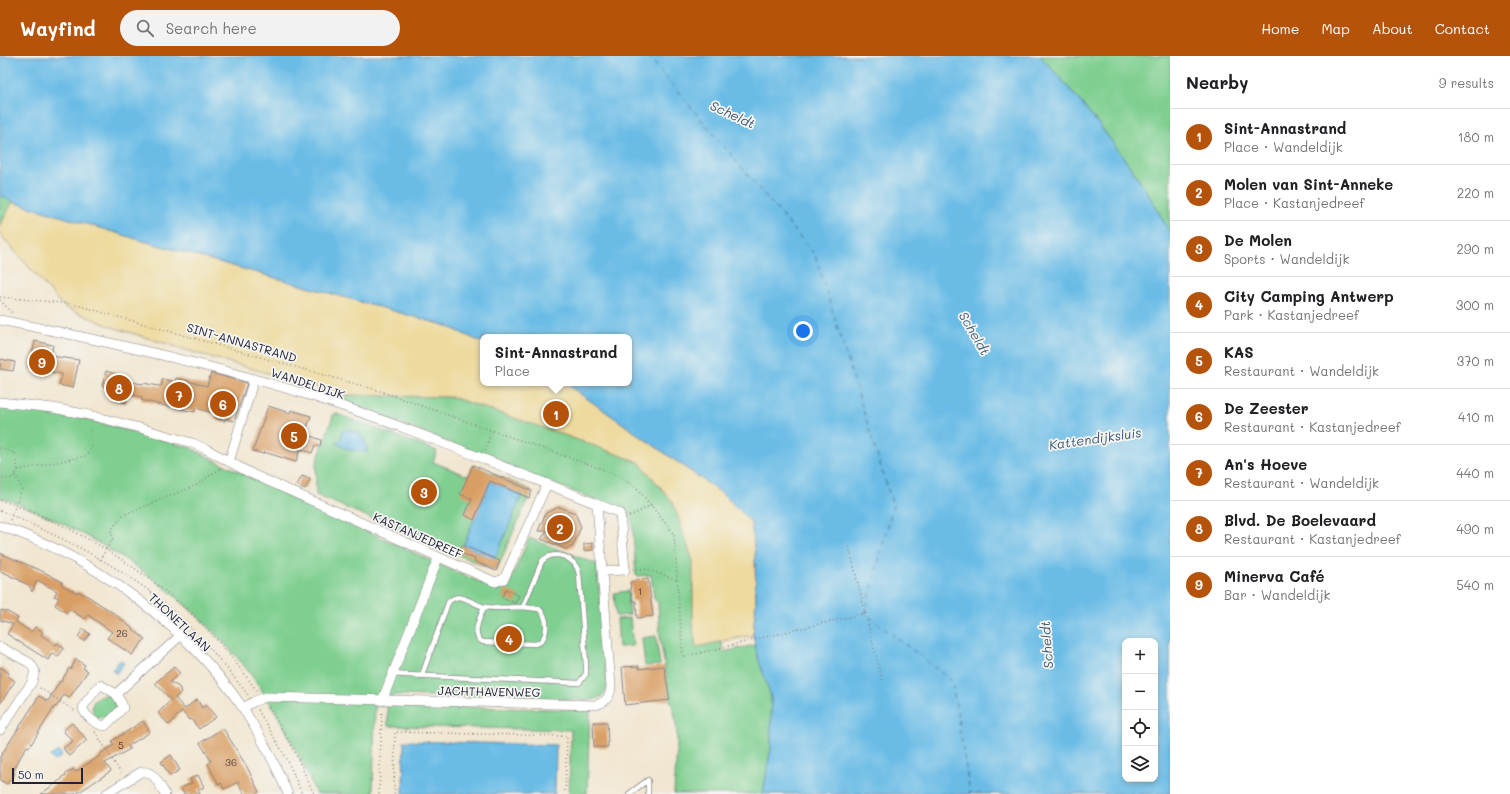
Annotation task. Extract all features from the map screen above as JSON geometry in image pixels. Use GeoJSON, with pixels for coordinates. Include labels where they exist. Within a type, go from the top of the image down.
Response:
{"type":"FeatureCollection","features":[{"type":"Feature","properties":{"kind":"street","name":"WANDELDIJK"},"geometry":{"type":"LineString","coordinates":[[0,320],[112,344],[254,379],[318,398],[482,458],[597,504]]}},
{"type":"Feature","properties":{"kind":"street"},"geometry":{"type":"LineString","coordinates":[[228,462],[254,379]]}},
{"type":"Feature","properties":{"kind":"street","name":"KASTANJEDREEF"},"geometry":{"type":"LineString","coordinates":[[0,402],[53,408],[89,415],[192,443],[252,474],[438,558],[495,582],[504,579],[547,484]]}},
{"type":"Feature","properties":{"kind":"street"},"geometry":{"type":"LineString","coordinates":[[597,504],[620,513],[621,516],[625,570],[602,571]]}},
{"type":"Feature","properties":{"kind":"street","name":"JACHTHAVENWEG"},"geometry":{"type":"LineString","coordinates":[[242,708],[265,697],[596,705],[603,703],[608,699],[611,693],[611,687],[597,504]]}},
{"type":"Feature","properties":{"kind":"street","name":"THONETLAAN"},"geometry":{"type":"LineString","coordinates":[[3,527],[59,550],[94,570],[132,595],[160,617],[212,668],[242,708],[274,763],[288,794]]}},
{"type":"Feature","properties":{"kind":"street"},"geometry":{"type":"LineString","coordinates":[[382,701],[438,558]]}},
{"type":"Feature","properties":{"kind":"street"},"geometry":{"type":"LineString","coordinates":[[116,694],[180,636]]}},
{"type":"Feature","properties":{"kind":"street"},"geometry":{"type":"LineString","coordinates":[[0,647],[30,663],[35,671],[32,682],[0,730]]}},
{"type":"Feature","properties":{"kind":"street"},"geometry":{"type":"LineString","coordinates":[[101,685],[116,694],[123,708],[105,726],[90,718],[84,712],[84,705],[101,685]]}},
{"type":"Feature","properties":{"kind":"street"},"geometry":{"type":"LineString","coordinates":[[106,794],[141,772],[146,771],[153,775],[165,794]]}},
{"type":"Feature","properties":{"kind":"lane"},"geometry":{"type":"LineString","coordinates":[[393,674],[579,683],[586,674],[586,665],[579,574],[576,564],[573,561],[559,555],[547,556],[542,561],[523,608]]}},
{"type":"Feature","properties":{"kind":"lane"},"geometry":{"type":"LineString","coordinates":[[422,675],[448,603],[451,599],[460,597],[465,598],[484,607],[539,609],[544,614],[546,619],[545,637],[540,643],[536,644],[484,642],[477,637],[477,628],[484,607]]}},
{"type":"Feature","properties":{"kind":"lane"},"geometry":{"type":"LineString","coordinates":[[629,794],[648,780],[648,794]]}},
{"type":"Feature","properties":{"kind":"path","name":"SINT-ANNASTRAND"},"geometry":{"type":"LineString","coordinates":[[0,297],[73,304],[378,390],[610,472],[636,487],[672,530],[674,536],[683,657],[865,613]]}},
{"type":"Feature","properties":{"kind":"path"},"geometry":{"type":"LineString","coordinates":[[0,480],[13,478],[18,470],[86,456],[92,447],[89,415]]}},
{"type":"Feature","properties":{"kind":"path"},"geometry":{"type":"LineString","coordinates":[[482,458],[492,431]]}},
{"type":"Feature","properties":{"kind":"path"},"geometry":{"type":"LineString","coordinates":[[0,448],[15,453],[18,470]]}},
{"type":"Feature","properties":{"kind":"path"},"geometry":{"type":"LineString","coordinates":[[94,570],[114,538],[111,530],[123,515],[197,485],[228,462]]}},
{"type":"Feature","properties":{"kind":"path"},"geometry":{"type":"LineString","coordinates":[[3,527],[12,516],[22,489],[15,474]]}},
{"type":"Feature","properties":{"kind":"path"},"geometry":{"type":"LineString","coordinates":[[621,516],[632,515],[652,505]]}},
{"type":"Feature","properties":{"kind":"path"},"geometry":{"type":"LineString","coordinates":[[849,547],[882,680]]}},
{"type":"Feature","properties":{"kind":"path"},"geometry":{"type":"LineString","coordinates":[[625,570],[646,568],[677,580]]}},
{"type":"Feature","properties":{"kind":"path"},"geometry":{"type":"LineString","coordinates":[[32,682],[75,711]]}},
{"type":"Feature","properties":{"kind":"path"},"geometry":{"type":"LineString","coordinates":[[379,794],[382,701]]}},
{"type":"Feature","properties":{"kind":"path"},"geometry":{"type":"LineString","coordinates":[[94,732],[127,781]]}},
{"type":"Feature","properties":{"kind":"path"},"geometry":{"type":"LineString","coordinates":[[394,794],[395,732],[567,736],[565,794]]}},
{"type":"Feature","properties":{"kind":"green space"},"geometry":{"type":"Polygon","coordinates":[[[1040,56],[1170,56],[1170,233],[1143,186],[1111,140],[1076,96],[1040,56]]]}},
{"type":"Feature","properties":{"kind":"green space"},"geometry":{"type":"Polygon","coordinates":[[[0,195],[13,202],[0,226],[0,195]]]}},
{"type":"Feature","properties":{"kind":"green space"},"geometry":{"type":"Polygon","coordinates":[[[347,395],[452,397],[639,462],[673,502],[693,561],[693,627],[696,646],[722,642],[723,652],[755,645],[771,697],[771,748],[763,794],[674,794],[677,746],[676,722],[670,699],[660,637],[658,603],[654,599],[651,575],[636,576],[632,518],[623,511],[340,400],[347,395]]]}},
{"type":"Feature","properties":{"kind":"green space"},"geometry":{"type":"Polygon","coordinates":[[[0,406],[36,409],[79,417],[191,448],[443,566],[498,590],[508,586],[529,538],[597,564],[607,688],[601,697],[591,700],[393,695],[388,705],[590,710],[587,794],[569,794],[571,730],[388,726],[387,706],[375,706],[373,794],[316,794],[302,762],[269,701],[249,672],[197,615],[168,590],[105,546],[36,511],[0,497],[0,406]]]}},
{"type":"Feature","properties":{"kind":"green space"},"geometry":{"type":"Polygon","coordinates":[[[334,413],[437,451],[433,462],[468,476],[473,465],[531,490],[496,571],[316,495],[316,464],[334,413]]]}},
{"type":"Feature","properties":{"kind":"green space"},"geometry":{"type":"Polygon","coordinates":[[[628,591],[630,615],[616,616],[614,593],[628,591]]]}},
{"type":"Feature","properties":{"kind":"green space"},"geometry":{"type":"Polygon","coordinates":[[[630,618],[633,646],[619,647],[617,619],[630,618]]]}},
{"type":"Feature","properties":{"kind":"green space"},"geometry":{"type":"Polygon","coordinates":[[[656,636],[660,665],[645,666],[642,638],[656,636]]]}},
{"type":"Feature","properties":{"kind":"green space"},"geometry":{"type":"Polygon","coordinates":[[[103,695],[112,698],[115,708],[106,717],[101,718],[94,715],[92,705],[97,698],[103,695]]]}},
{"type":"Feature","properties":{"kind":"sand"},"geometry":{"type":"Polygon","coordinates":[[[13,202],[140,240],[447,326],[480,342],[480,386],[569,386],[723,494],[751,522],[755,553],[756,602],[753,635],[696,647],[693,627],[693,561],[673,502],[639,462],[452,397],[347,395],[206,356],[112,327],[64,307],[0,234],[0,226],[13,202]]]}},
{"type":"Feature","properties":{"kind":"water"},"geometry":{"type":"Polygon","coordinates":[[[0,56],[1040,56],[1076,96],[1111,140],[1143,186],[1170,233],[1170,794],[763,794],[771,748],[771,697],[757,655],[753,635],[756,602],[755,553],[751,522],[723,494],[569,386],[632,386],[632,334],[480,334],[480,342],[447,326],[140,240],[13,202],[0,195],[0,56]]]}},
{"type":"Feature","properties":{"kind":"water"},"geometry":{"type":"Polygon","coordinates":[[[342,431],[354,431],[363,437],[368,452],[349,450],[336,443],[342,438],[342,431]]]}},
{"type":"Feature","properties":{"kind":"water"},"geometry":{"type":"Polygon","coordinates":[[[490,481],[522,495],[495,559],[463,546],[490,481]]]}},
{"type":"Feature","properties":{"kind":"water"},"geometry":{"type":"Polygon","coordinates":[[[120,660],[124,663],[116,674],[112,670],[120,660]]]}},
{"type":"Feature","properties":{"kind":"water"},"geometry":{"type":"Polygon","coordinates":[[[404,741],[556,745],[555,794],[403,794],[404,741]]]}},
{"type":"Feature","properties":{"kind":"water"},"geometry":{"type":"Polygon","coordinates":[[[59,751],[62,756],[54,761],[50,756],[59,751]]]}},
{"type":"Feature","properties":{"kind":"building"},"geometry":{"type":"Polygon","coordinates":[[[35,341],[53,345],[51,356],[79,360],[73,388],[59,385],[62,374],[29,368],[35,341]]]}},
{"type":"Feature","properties":{"kind":"building"},"geometry":{"type":"Polygon","coordinates":[[[1,359],[15,362],[13,371],[0,369],[1,359]]]}},
{"type":"Feature","properties":{"kind":"building"},"geometry":{"type":"Polygon","coordinates":[[[106,371],[123,376],[122,380],[159,386],[161,386],[163,379],[175,382],[176,378],[207,386],[211,373],[247,383],[234,421],[225,419],[225,421],[215,419],[216,414],[196,408],[195,412],[165,406],[141,400],[142,397],[128,394],[126,403],[114,400],[117,389],[102,386],[106,371]]]}},
{"type":"Feature","properties":{"kind":"building"},"geometry":{"type":"Polygon","coordinates":[[[268,406],[290,413],[291,410],[311,416],[305,434],[321,440],[320,447],[315,445],[312,453],[300,449],[296,462],[264,452],[263,454],[253,451],[268,406]]]}},
{"type":"Feature","properties":{"kind":"building"},"geometry":{"type":"Polygon","coordinates":[[[473,465],[532,491],[529,498],[490,481],[474,520],[465,515],[472,499],[460,494],[473,465]]]}},
{"type":"Feature","properties":{"kind":"building"},"geometry":{"type":"Polygon","coordinates":[[[302,476],[310,479],[305,489],[297,485],[302,476]]]}},
{"type":"Feature","properties":{"kind":"building"},"geometry":{"type":"Polygon","coordinates":[[[559,507],[575,513],[581,527],[573,546],[566,549],[541,539],[547,531],[538,531],[546,513],[559,507]]]}},
{"type":"Feature","properties":{"kind":"building"},"geometry":{"type":"Polygon","coordinates":[[[593,543],[593,550],[584,551],[584,544],[593,543]]]}},
{"type":"Feature","properties":{"kind":"building"},"geometry":{"type":"Polygon","coordinates":[[[462,545],[500,561],[496,571],[459,552],[462,545]]]}},
{"type":"Feature","properties":{"kind":"building"},"geometry":{"type":"Polygon","coordinates":[[[0,553],[44,572],[62,582],[62,585],[77,593],[78,591],[89,597],[115,614],[145,639],[132,655],[107,638],[112,632],[88,615],[85,619],[69,609],[67,613],[55,605],[59,598],[54,596],[57,591],[37,580],[32,592],[29,585],[0,571],[0,553]]]}},
{"type":"Feature","properties":{"kind":"building"},"geometry":{"type":"Polygon","coordinates":[[[648,579],[653,616],[637,618],[636,601],[632,601],[630,582],[648,579]]]}},
{"type":"Feature","properties":{"kind":"building"},"geometry":{"type":"Polygon","coordinates":[[[506,589],[519,596],[515,603],[502,597],[506,589]]]}},
{"type":"Feature","properties":{"kind":"building"},"geometry":{"type":"Polygon","coordinates":[[[1,610],[18,618],[16,622],[31,632],[35,627],[43,632],[41,635],[56,645],[57,643],[64,648],[58,657],[52,653],[48,660],[7,634],[13,624],[0,620],[1,610]]]}},
{"type":"Feature","properties":{"kind":"building"},"geometry":{"type":"Polygon","coordinates":[[[83,629],[90,634],[84,641],[78,637],[83,629]]]}},
{"type":"Feature","properties":{"kind":"building"},"geometry":{"type":"Polygon","coordinates":[[[76,659],[85,665],[83,668],[88,671],[69,698],[64,695],[56,707],[55,706],[32,743],[29,747],[27,746],[13,772],[15,773],[7,784],[0,780],[0,757],[39,696],[48,701],[69,668],[71,669],[76,659]]]}},
{"type":"Feature","properties":{"kind":"building"},"geometry":{"type":"Polygon","coordinates":[[[639,666],[639,669],[664,666],[670,700],[625,705],[622,667],[639,666]]]}},
{"type":"Feature","properties":{"kind":"building"},"geometry":{"type":"Polygon","coordinates":[[[0,667],[9,673],[7,676],[15,681],[0,704],[0,667]]]}},
{"type":"Feature","properties":{"kind":"building"},"geometry":{"type":"Polygon","coordinates":[[[174,667],[180,673],[170,682],[179,687],[181,692],[175,698],[185,709],[197,699],[202,708],[206,705],[216,717],[199,729],[182,711],[169,725],[158,713],[171,700],[155,683],[174,667]]]}},
{"type":"Feature","properties":{"kind":"building"},"geometry":{"type":"Polygon","coordinates":[[[143,721],[150,732],[128,746],[130,749],[105,763],[111,771],[76,794],[41,794],[63,778],[62,777],[66,775],[65,774],[73,769],[75,772],[100,756],[100,754],[114,745],[112,741],[143,721]]]}},
{"type":"Feature","properties":{"kind":"building"},"geometry":{"type":"Polygon","coordinates":[[[593,722],[607,722],[608,747],[594,747],[593,722]]]}},
{"type":"Feature","properties":{"kind":"building"},"geometry":{"type":"Polygon","coordinates":[[[72,723],[87,740],[69,756],[63,748],[73,741],[63,731],[72,723]]]}},
{"type":"Feature","properties":{"kind":"building"},"geometry":{"type":"Polygon","coordinates":[[[223,728],[247,767],[259,792],[255,794],[244,794],[238,782],[224,789],[221,783],[219,785],[208,764],[211,761],[200,743],[223,728]]]}},
{"type":"Feature","properties":{"kind":"building"},"geometry":{"type":"Polygon","coordinates":[[[171,755],[180,770],[170,776],[161,762],[171,755]]]}},
{"type":"Feature","properties":{"kind":"building"},"geometry":{"type":"Polygon","coordinates":[[[198,775],[204,787],[198,790],[200,794],[184,794],[181,788],[192,783],[190,779],[198,775]]]}},
{"type":"Feature","properties":{"kind":"ferry route"},"geometry":{"type":"LineString","coordinates":[[648,56],[815,255],[893,506],[865,613],[952,681],[970,794]]}},
{"type":"Feature","properties":{"kind":"place","name":"Minerva Café"},"geometry":{"type":"Point","coordinates":[42,362]}},
{"type":"Feature","properties":{"kind":"place","name":"Blvd. De Boelevaard"},"geometry":{"type":"Point","coordinates":[119,388]}},
{"type":"Feature","properties":{"kind":"place","name":"An's Hoeve"},"geometry":{"type":"Point","coordinates":[179,395]}},
{"type":"Feature","properties":{"kind":"place","name":"De Zeester"},"geometry":{"type":"Point","coordinates":[223,404]}},
{"type":"Feature","properties":{"kind":"place","name":"Sint-Annastrand"},"geometry":{"type":"Point","coordinates":[556,414]}},
{"type":"Feature","properties":{"kind":"place","name":"KAS"},"geometry":{"type":"Point","coordinates":[294,436]}},
{"type":"Feature","properties":{"kind":"place","name":"De Molen"},"geometry":{"type":"Point","coordinates":[424,492]}},
{"type":"Feature","properties":{"kind":"place","name":"Molen van Sint-Anneke"},"geometry":{"type":"Point","coordinates":[560,528]}},
{"type":"Feature","properties":{"kind":"place","name":"City Camping Antwerp"},"geometry":{"type":"Point","coordinates":[509,639]}},
{"type":"Feature","properties":{"kind":"water label","name":"Scheldt"},"geometry":{"type":"Point","coordinates":[733,114]}},
{"type":"Feature","properties":{"kind":"water label","name":"Scheldt"},"geometry":{"type":"Point","coordinates":[975,333]}},
{"type":"Feature","properties":{"kind":"water label","name":"Kattendijksluis"},"geometry":{"type":"Point","coordinates":[1095,438]}},
{"type":"Feature","properties":{"kind":"water label","name":"Scheldt"},"geometry":{"type":"Point","coordinates":[1046,645]}}]}
